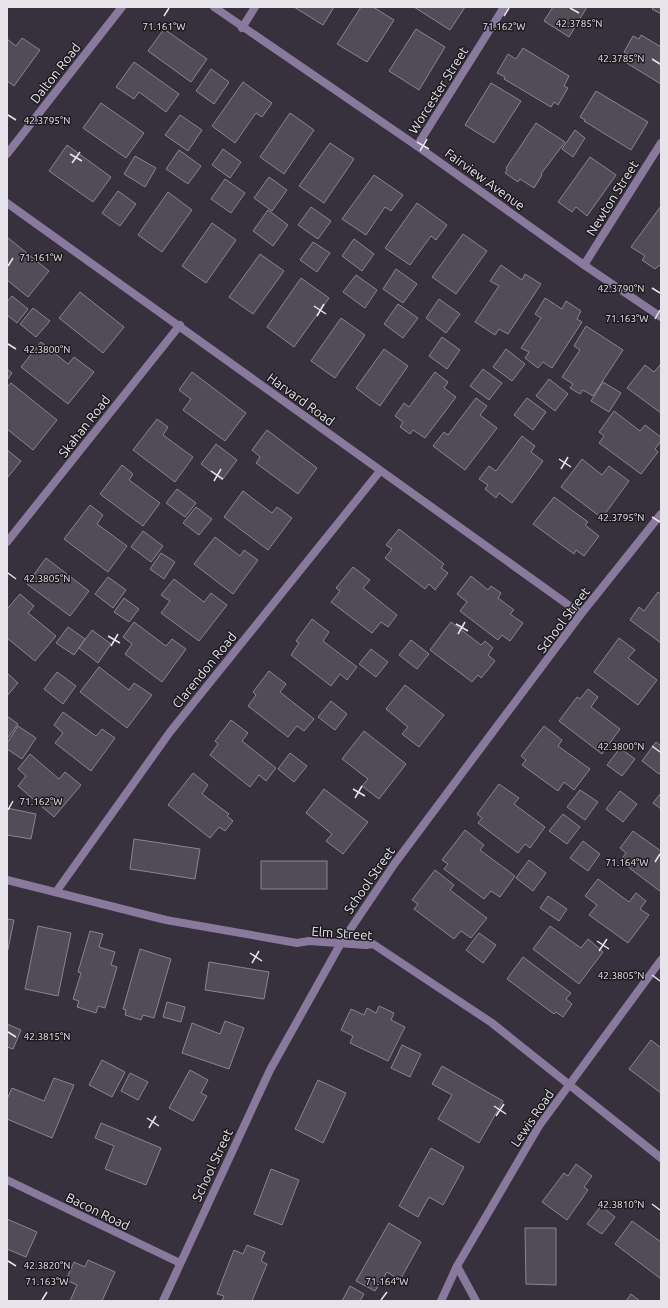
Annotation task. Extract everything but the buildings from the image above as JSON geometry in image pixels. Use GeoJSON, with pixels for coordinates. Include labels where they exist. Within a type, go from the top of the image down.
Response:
{"type":"FeatureCollection","features":[{"type":"Feature","properties":{"kind":"street","name":"Dalton Road"},"geometry":{"type":"LineString","coordinates":[[7,154],[122,7]]}},
{"type":"Feature","properties":{"kind":"street","name":"Fairview Avenue"},"geometry":{"type":"LineString","coordinates":[[214,7],[242,28],[417,146],[584,265],[661,317]]}},
{"type":"Feature","properties":{"kind":"street"},"geometry":{"type":"LineString","coordinates":[[242,28],[255,7]]}},
{"type":"Feature","properties":{"kind":"street","name":"Worcester Street"},"geometry":{"type":"LineString","coordinates":[[417,146],[504,7]]}},
{"type":"Feature","properties":{"kind":"street","name":"Newton Street"},"geometry":{"type":"LineString","coordinates":[[584,265],[661,143]]}},
{"type":"Feature","properties":{"kind":"street","name":"Harvard Road"},"geometry":{"type":"LineString","coordinates":[[7,203],[180,325],[380,471],[581,614]]}},
{"type":"Feature","properties":{"kind":"street","name":"Skahan Road"},"geometry":{"type":"LineString","coordinates":[[7,542],[180,325]]}},
{"type":"Feature","properties":{"kind":"street","name":"Clarendon Road"},"geometry":{"type":"LineString","coordinates":[[56,892],[170,732],[380,471]]}},
{"type":"Feature","properties":{"kind":"street","name":"School Street"},"geometry":{"type":"LineString","coordinates":[[163,1301],[270,1070],[341,943],[395,862],[581,614],[661,514]]}},
{"type":"Feature","properties":{"kind":"street","name":"Elm Street"},"geometry":{"type":"LineString","coordinates":[[7,880],[166,920],[297,943],[309,941],[366,945],[373,944],[492,1023],[661,1158]]}},
{"type":"Feature","properties":{"kind":"street","name":"Lewis Road"},"geometry":{"type":"LineString","coordinates":[[441,1301],[457,1266],[539,1126],[661,960]]}},
{"type":"Feature","properties":{"kind":"street","name":"Bacon Road"},"geometry":{"type":"LineString","coordinates":[[7,1180],[180,1263]]}},
{"type":"Feature","properties":{"kind":"street"},"geometry":{"type":"LineString","coordinates":[[457,1266],[476,1301]]}}]}
